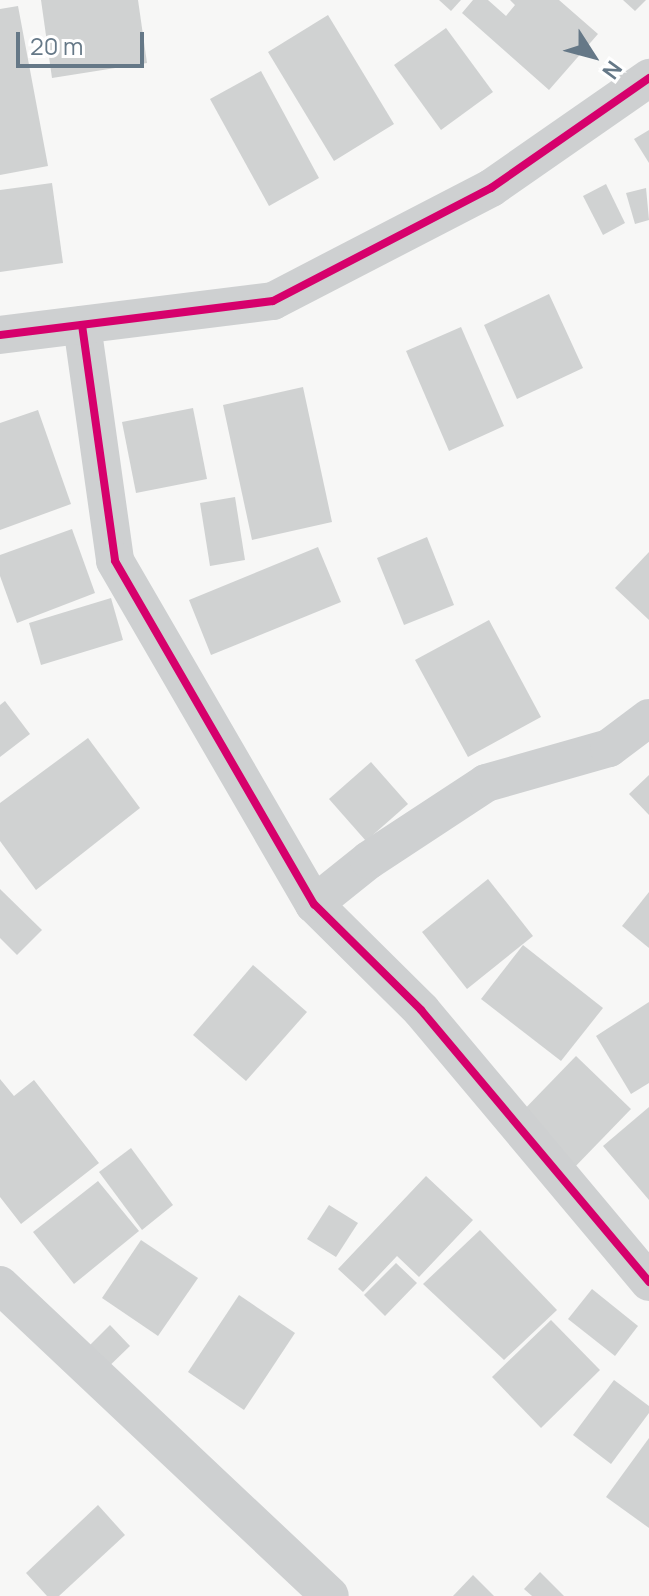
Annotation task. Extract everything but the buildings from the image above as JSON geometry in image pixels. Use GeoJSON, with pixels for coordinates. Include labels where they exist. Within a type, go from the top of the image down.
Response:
{"type":"FeatureCollection","features":[{"type":"Feature","properties":{"kind":"street"},"geometry":{"type":"LineString","coordinates":[[0,335],[273,301],[491,188],[649,78]]}},
{"type":"Feature","properties":{"kind":"street"},"geometry":{"type":"LineString","coordinates":[[82,325],[115,561],[314,904],[421,1010],[649,1282]]}},
{"type":"Feature","properties":{"kind":"street"},"geometry":{"type":"LineString","coordinates":[[314,904],[369,860],[486,783],[609,748],[649,718]]}},
{"type":"Feature","properties":{"kind":"street"},"geometry":{"type":"LineString","coordinates":[[0,1285],[330,1596]]}},
{"type":"Feature","properties":{"kind":"cycle path"},"geometry":{"type":"LineString","coordinates":[[0,335],[273,301],[491,188],[649,78]]}},
{"type":"Feature","properties":{"kind":"cycle path"},"geometry":{"type":"LineString","coordinates":[[82,325],[115,561],[314,904],[421,1010],[649,1282]]}}]}
